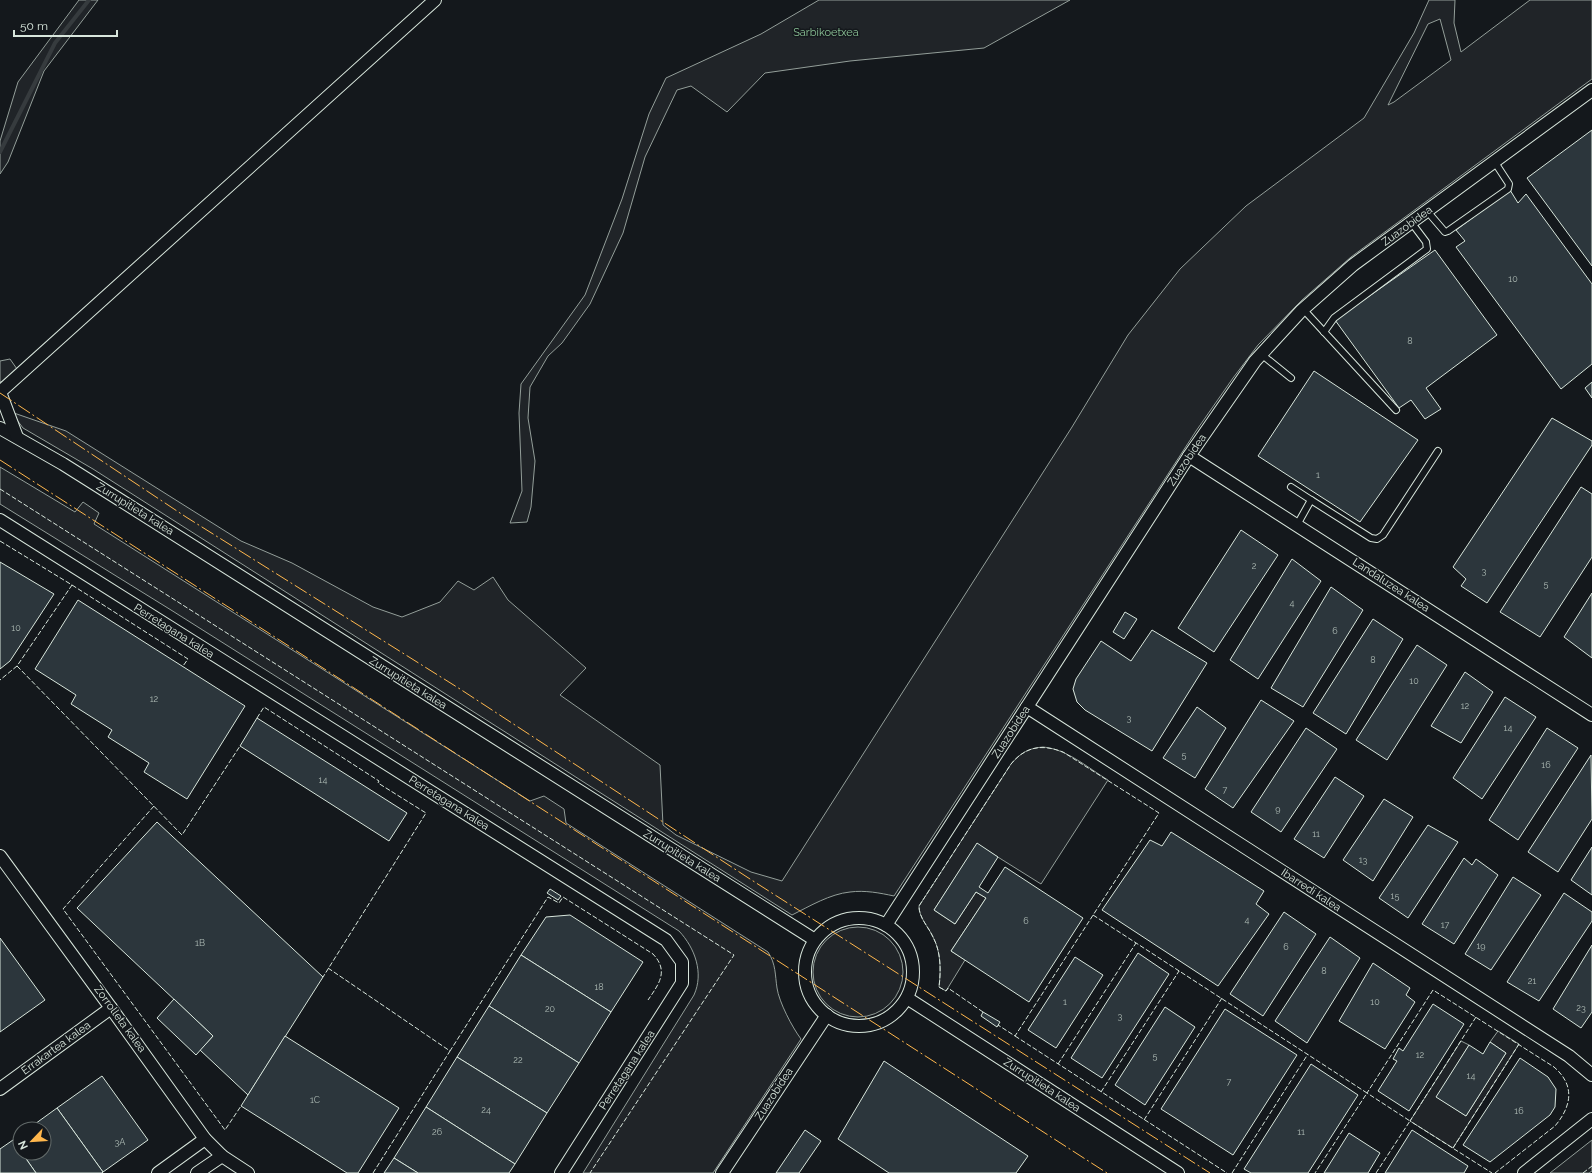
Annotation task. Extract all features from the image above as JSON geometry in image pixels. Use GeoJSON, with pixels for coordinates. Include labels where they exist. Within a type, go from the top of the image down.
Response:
{"type":"FeatureCollection","features":[{"type":"Feature","properties":{"kind":"street"},"geometry":{"type":"LineString","coordinates":[[17,437],[0,392],[435,0]]}},
{"type":"Feature","properties":{"kind":"street","name":"Zuazobidea"},"geometry":{"type":"LineString","coordinates":[[886,925],[1189,456],[1261,354],[1303,309],[1353,266],[1427,210],[1592,90]]}},
{"type":"Feature","properties":{"kind":"street","name":"Zurrupitieta kalea"},"geometry":{"type":"LineString","coordinates":[[0,428],[130,506],[815,940]]}},
{"type":"Feature","properties":{"kind":"street","name":"Landaluzea kalea"},"geometry":{"type":"LineString","coordinates":[[1189,456],[1592,715]]}},
{"type":"Feature","properties":{"kind":"street","name":"Perretagana kalea"},"geometry":{"type":"LineString","coordinates":[[0,520],[666,940],[682,962],[682,983],[561,1173]]}},
{"type":"Feature","properties":{"kind":"street","name":"Ibarredi kalea"},"geometry":{"type":"LineString","coordinates":[[1027,707],[1569,1056],[1592,1075]]}},
{"type":"Feature","properties":{"kind":"street","name":"Zorrolleta kalea"},"geometry":{"type":"LineString","coordinates":[[1,860],[111,1008],[205,1139],[222,1156],[248,1173]]}},
{"type":"Feature","properties":{"kind":"street"},"geometry":{"type":"LineString","coordinates":[[861,917],[886,925],[898,933],[906,944],[911,957],[913,971],[912,985],[907,998],[889,1017],[877,1023],[864,1026],[838,1022],[827,1015],[815,1003],[807,988],[805,972],[807,955],[815,940],[824,930],[835,923],[848,918],[861,917]]}},
{"type":"Feature","properties":{"kind":"street","name":"Zurrupitieta kalea"},"geometry":{"type":"LineString","coordinates":[[907,998],[1178,1173]]}},
{"type":"Feature","properties":{"kind":"street","name":"Errakartea kalea"},"geometry":{"type":"LineString","coordinates":[[0,1089],[111,1008]]}},
{"type":"Feature","properties":{"kind":"street","name":"Zuazobidea"},"geometry":{"type":"LineString","coordinates":[[722,1173],[827,1015]]}},
{"type":"Feature","properties":{"kind":"street"},"geometry":{"type":"LineString","coordinates":[[1524,1173],[1592,1119]]}},
{"type":"Feature","properties":{"kind":"street"},"geometry":{"type":"LineString","coordinates":[[158,1173],[205,1139]]}},
{"type":"Feature","properties":{"kind":"street"},"geometry":{"type":"LineString","coordinates":[[197,1173],[222,1156]]}},
{"type":"Feature","properties":{"kind":"lane"},"geometry":{"type":"LineString","coordinates":[[1427,210],[1442,229],[1445,232],[1448,232],[1508,189],[1509,184],[1494,161]]}},
{"type":"Feature","properties":{"kind":"lane"},"geometry":{"type":"LineString","coordinates":[[1324,332],[1334,318],[1427,249],[1428,246],[1426,242],[1411,222]]}},
{"type":"Feature","properties":{"kind":"lane"},"geometry":{"type":"LineString","coordinates":[[1303,309],[1396,410]]}},
{"type":"Feature","properties":{"kind":"lane"},"geometry":{"type":"LineString","coordinates":[[1261,354],[1291,378]]}},
{"type":"Feature","properties":{"kind":"lane"},"geometry":{"type":"LineString","coordinates":[[1292,487],[1371,538],[1377,539],[1383,535],[1438,451]]}},
{"type":"Feature","properties":{"kind":"lane"},"geometry":{"type":"LineString","coordinates":[[1297,525],[1311,500]]}},
{"type":"Feature","properties":{"kind":"green space"},"geometry":{"type":"Polygon","coordinates":[[[79,0],[98,0],[44,71],[8,162],[0,174],[0,141],[18,82],[79,0]]]}},
{"type":"Feature","properties":{"kind":"green space","name":"Sarbikoetxea"},"geometry":{"type":"Polygon","coordinates":[[[819,0],[1070,0],[984,48],[850,61],[765,73],[727,112],[691,86],[677,90],[645,157],[623,233],[590,304],[562,343],[548,356],[530,387],[528,418],[535,461],[531,507],[527,522],[510,523],[522,491],[519,413],[521,384],[585,295],[622,199],[649,114],[666,78],[761,34],[819,0]]]}},
{"type":"Feature","properties":{"kind":"green space"},"geometry":{"type":"Polygon","coordinates":[[[1429,0],[1455,0],[1454,23],[1461,52],[1530,0],[1592,0],[1592,79],[1351,257],[1302,300],[1258,345],[1196,431],[894,896],[856,891],[843,893],[820,901],[792,915],[93,469],[23,428],[11,412],[66,431],[241,541],[292,563],[373,607],[402,617],[440,602],[458,581],[474,590],[493,577],[508,600],[586,668],[560,695],[660,765],[663,825],[676,835],[751,872],[782,881],[1072,427],[1128,335],[1180,269],[1246,206],[1364,118],[1414,33],[1429,0]],[[1440,19],[1428,24],[1388,105],[1394,102],[1451,60],[1440,19]]]}},
{"type":"Feature","properties":{"kind":"green space"},"geometry":{"type":"Polygon","coordinates":[[[10,359],[17,369],[11,381],[0,382],[0,361],[10,359]]]}},
{"type":"Feature","properties":{"kind":"green space"},"geometry":{"type":"Polygon","coordinates":[[[0,467],[75,512],[83,502],[99,513],[94,524],[530,801],[544,796],[564,809],[566,823],[768,952],[774,965],[780,1000],[801,1039],[713,1173],[583,1173],[694,995],[698,978],[696,961],[690,945],[679,931],[171,610],[0,504],[0,467]]]}},
{"type":"Feature","properties":{"kind":"green space"},"geometry":{"type":"Polygon","coordinates":[[[1043,747],[1052,748],[1069,755],[1108,780],[1041,884],[977,844],[934,910],[955,924],[976,892],[986,898],[951,951],[965,960],[946,991],[939,987],[940,968],[938,949],[922,918],[919,906],[1011,764],[1025,752],[1043,747]]]}},
{"type":"Feature","properties":{"kind":"green space"},"geometry":{"type":"Polygon","coordinates":[[[858,927],[875,930],[890,940],[900,955],[903,972],[900,989],[890,1004],[875,1014],[858,1017],[841,1014],[826,1004],[816,989],[813,972],[816,955],[826,940],[841,930],[858,927]]]}},
{"type":"Feature","properties":{"kind":"green space"},"geometry":{"type":"Polygon","coordinates":[[[1498,1031],[1519,1044],[1453,1148],[1410,1121],[1461,1041],[1469,1045],[1437,1097],[1466,1116],[1506,1053],[1490,1042],[1498,1031]]]}},
{"type":"Feature","properties":{"kind":"green space"},"geometry":{"type":"Polygon","coordinates":[[[1592,1140],[1592,1171],[1589,1173],[1550,1173],[1592,1140]]]}},
{"type":"Feature","properties":{"kind":"building"},"geometry":{"type":"Polygon","coordinates":[[[1592,130],[1592,266],[1527,178],[1592,130]]]}},
{"type":"Feature","properties":{"kind":"building"},"geometry":{"type":"Polygon","coordinates":[[[1510,190],[1518,203],[1526,194],[1592,284],[1592,364],[1561,389],[1456,247],[1465,241],[1456,230],[1510,190]]]}},
{"type":"Feature","properties":{"kind":"building"},"geometry":{"type":"Polygon","coordinates":[[[1435,250],[1497,335],[1426,388],[1441,409],[1425,419],[1411,400],[1399,408],[1335,320],[1435,250]]]}},
{"type":"Feature","properties":{"kind":"building"},"geometry":{"type":"Polygon","coordinates":[[[1314,371],[1418,440],[1360,522],[1258,456],[1314,371]]]}},
{"type":"Feature","properties":{"kind":"building"},"geometry":{"type":"Polygon","coordinates":[[[1592,382],[1592,398],[1585,388],[1592,382]]]}},
{"type":"Feature","properties":{"kind":"building"},"geometry":{"type":"Polygon","coordinates":[[[1552,418],[1592,441],[1592,445],[1487,603],[1461,586],[1466,579],[1453,567],[1552,418]]]}},
{"type":"Feature","properties":{"kind":"building"},"geometry":{"type":"Polygon","coordinates":[[[1581,487],[1592,494],[1592,557],[1540,637],[1500,612],[1581,487]]]}},
{"type":"Feature","properties":{"kind":"building"},"geometry":{"type":"Polygon","coordinates":[[[1241,530],[1278,555],[1214,652],[1178,628],[1241,530]]]}},
{"type":"Feature","properties":{"kind":"building"},"geometry":{"type":"Polygon","coordinates":[[[1292,559],[1321,581],[1258,679],[1230,660],[1292,559]]]}},
{"type":"Feature","properties":{"kind":"building"},"geometry":{"type":"Polygon","coordinates":[[[0,562],[54,594],[10,661],[0,669],[0,562]]]}},
{"type":"Feature","properties":{"kind":"building"},"geometry":{"type":"Polygon","coordinates":[[[1331,587],[1363,610],[1303,707],[1271,688],[1331,587]]]}},
{"type":"Feature","properties":{"kind":"building"},"geometry":{"type":"Polygon","coordinates":[[[1592,593],[1592,658],[1564,637],[1592,593]]]}},
{"type":"Feature","properties":{"kind":"building"},"geometry":{"type":"Polygon","coordinates":[[[78,600],[245,706],[187,799],[144,772],[149,763],[108,737],[112,730],[71,704],[76,695],[35,669],[78,600]]]}},
{"type":"Feature","properties":{"kind":"building"},"geometry":{"type":"Polygon","coordinates":[[[1125,612],[1137,619],[1124,639],[1113,632],[1125,612]]]}},
{"type":"Feature","properties":{"kind":"building"},"geometry":{"type":"Polygon","coordinates":[[[1373,619],[1403,639],[1346,734],[1313,713],[1373,619]]]}},
{"type":"Feature","properties":{"kind":"building"},"geometry":{"type":"Polygon","coordinates":[[[1152,630],[1207,663],[1152,751],[1085,710],[1077,702],[1073,689],[1076,679],[1101,641],[1131,661],[1152,630]]]}},
{"type":"Feature","properties":{"kind":"building"},"geometry":{"type":"Polygon","coordinates":[[[1417,645],[1447,665],[1387,760],[1356,740],[1417,645]]]}},
{"type":"Feature","properties":{"kind":"building"},"geometry":{"type":"Polygon","coordinates":[[[1465,672],[1493,692],[1461,743],[1431,726],[1465,672]]]}},
{"type":"Feature","properties":{"kind":"building"},"geometry":{"type":"Polygon","coordinates":[[[1505,697],[1536,717],[1482,799],[1453,778],[1505,697]]]}},
{"type":"Feature","properties":{"kind":"building"},"geometry":{"type":"Polygon","coordinates":[[[1261,700],[1294,721],[1233,808],[1205,789],[1261,700]]]}},
{"type":"Feature","properties":{"kind":"building"},"geometry":{"type":"Polygon","coordinates":[[[1197,707],[1226,728],[1195,778],[1163,758],[1197,707]]]}},
{"type":"Feature","properties":{"kind":"building"},"geometry":{"type":"Polygon","coordinates":[[[257,718],[407,813],[389,841],[240,746],[257,718]]]}},
{"type":"Feature","properties":{"kind":"building"},"geometry":{"type":"Polygon","coordinates":[[[1306,728],[1337,749],[1281,832],[1251,812],[1306,728]]]}},
{"type":"Feature","properties":{"kind":"building"},"geometry":{"type":"Polygon","coordinates":[[[1547,728],[1578,748],[1518,840],[1489,820],[1547,728]]]}},
{"type":"Feature","properties":{"kind":"building"},"geometry":{"type":"Polygon","coordinates":[[[1591,755],[1592,819],[1558,872],[1528,852],[1591,755]]]}},
{"type":"Feature","properties":{"kind":"building"},"geometry":{"type":"Polygon","coordinates":[[[1335,777],[1364,796],[1324,858],[1294,839],[1335,777]]]}},
{"type":"Feature","properties":{"kind":"building"},"geometry":{"type":"Polygon","coordinates":[[[1384,799],[1413,817],[1373,881],[1343,860],[1384,799]]]}},
{"type":"Feature","properties":{"kind":"building"},"geometry":{"type":"Polygon","coordinates":[[[157,822],[323,977],[248,1095],[200,1050],[213,1036],[77,908],[157,822]]]}},
{"type":"Feature","properties":{"kind":"building"},"geometry":{"type":"Polygon","coordinates":[[[1428,825],[1458,842],[1408,918],[1379,898],[1428,825]]]}},
{"type":"Feature","properties":{"kind":"building"},"geometry":{"type":"Polygon","coordinates":[[[1171,832],[1264,891],[1256,904],[1269,914],[1218,986],[1102,910],[1150,840],[1162,846],[1171,832]]]}},
{"type":"Feature","properties":{"kind":"building"},"geometry":{"type":"Polygon","coordinates":[[[977,843],[998,857],[979,887],[988,893],[1005,867],[1083,918],[1029,1002],[951,951],[986,898],[976,892],[955,924],[934,910],[977,843]]]}},
{"type":"Feature","properties":{"kind":"building"},"geometry":{"type":"Polygon","coordinates":[[[1592,847],[1592,895],[1571,880],[1592,847]]]}},
{"type":"Feature","properties":{"kind":"building"},"geometry":{"type":"Polygon","coordinates":[[[1464,858],[1472,865],[1476,859],[1498,875],[1454,944],[1422,924],[1464,858]]]}},
{"type":"Feature","properties":{"kind":"building"},"geometry":{"type":"Polygon","coordinates":[[[1513,877],[1541,895],[1491,970],[1465,954],[1513,877]]]}},
{"type":"Feature","properties":{"kind":"building"},"geometry":{"type":"Polygon","coordinates":[[[550,889],[561,896],[558,900],[547,893],[550,889]]]}},
{"type":"Feature","properties":{"kind":"building"},"geometry":{"type":"Polygon","coordinates":[[[1564,893],[1592,912],[1592,921],[1539,1001],[1507,982],[1564,893]]]}},
{"type":"Feature","properties":{"kind":"building"},"geometry":{"type":"Polygon","coordinates":[[[1284,912],[1316,934],[1263,1016],[1230,994],[1284,912]]]}},
{"type":"Feature","properties":{"kind":"building"},"geometry":{"type":"Polygon","coordinates":[[[570,915],[643,962],[611,1012],[521,955],[546,917],[570,915]]]}},
{"type":"Feature","properties":{"kind":"building"},"geometry":{"type":"Polygon","coordinates":[[[1330,937],[1360,958],[1307,1043],[1275,1021],[1330,937]]]}},
{"type":"Feature","properties":{"kind":"building"},"geometry":{"type":"Polygon","coordinates":[[[0,938],[45,1000],[0,1032],[0,938]]]}},
{"type":"Feature","properties":{"kind":"building"},"geometry":{"type":"Polygon","coordinates":[[[1592,945],[1592,1012],[1581,1028],[1553,1009],[1592,945]]]}},
{"type":"Feature","properties":{"kind":"building"},"geometry":{"type":"Polygon","coordinates":[[[1138,953],[1169,974],[1102,1078],[1071,1058],[1138,953]]]}},
{"type":"Feature","properties":{"kind":"building"},"geometry":{"type":"Polygon","coordinates":[[[521,955],[611,1012],[579,1063],[489,1006],[521,955]]]}},
{"type":"Feature","properties":{"kind":"building"},"geometry":{"type":"Polygon","coordinates":[[[1075,957],[1103,975],[1056,1048],[1028,1030],[1075,957]]]}},
{"type":"Feature","properties":{"kind":"building"},"geometry":{"type":"Polygon","coordinates":[[[1373,963],[1410,988],[1406,995],[1415,1002],[1385,1049],[1339,1021],[1373,963]]]}},
{"type":"Feature","properties":{"kind":"building"},"geometry":{"type":"Polygon","coordinates":[[[174,999],[213,1036],[196,1055],[157,1018],[174,999]]]}},
{"type":"Feature","properties":{"kind":"building"},"geometry":{"type":"Polygon","coordinates":[[[1433,1004],[1464,1024],[1409,1111],[1378,1091],[1397,1061],[1393,1059],[1399,1048],[1403,1051],[1433,1004]]]}},
{"type":"Feature","properties":{"kind":"building"},"geometry":{"type":"Polygon","coordinates":[[[489,1006],[579,1063],[547,1113],[457,1057],[489,1006]]]}},
{"type":"Feature","properties":{"kind":"building"},"geometry":{"type":"Polygon","coordinates":[[[1165,1007],[1195,1027],[1145,1105],[1115,1085],[1165,1007]]]}},
{"type":"Feature","properties":{"kind":"building"},"geometry":{"type":"Polygon","coordinates":[[[1225,1009],[1297,1055],[1233,1155],[1161,1109],[1225,1009]]]}},
{"type":"Feature","properties":{"kind":"building"},"geometry":{"type":"Polygon","coordinates":[[[983,1012],[1000,1022],[997,1027],[981,1016],[983,1012]]]}},
{"type":"Feature","properties":{"kind":"building"},"geometry":{"type":"Polygon","coordinates":[[[285,1036],[399,1108],[358,1173],[347,1173],[241,1106],[285,1036]]]}},
{"type":"Feature","properties":{"kind":"building"},"geometry":{"type":"Polygon","coordinates":[[[1490,1042],[1506,1053],[1466,1116],[1436,1097],[1469,1045],[1483,1054],[1490,1042]]]}},
{"type":"Feature","properties":{"kind":"building"},"geometry":{"type":"Polygon","coordinates":[[[457,1057],[547,1113],[515,1164],[426,1107],[457,1057]]]}},
{"type":"Feature","properties":{"kind":"building"},"geometry":{"type":"Polygon","coordinates":[[[1520,1058],[1548,1077],[1556,1089],[1555,1107],[1550,1115],[1490,1162],[1463,1145],[1520,1058]]]}},
{"type":"Feature","properties":{"kind":"building"},"geometry":{"type":"Polygon","coordinates":[[[884,1061],[1028,1156],[1016,1173],[889,1173],[838,1139],[884,1061]]]}},
{"type":"Feature","properties":{"kind":"building"},"geometry":{"type":"Polygon","coordinates":[[[1311,1064],[1358,1095],[1308,1173],[1251,1173],[1244,1169],[1311,1064]]]}},
{"type":"Feature","properties":{"kind":"building"},"geometry":{"type":"Polygon","coordinates":[[[102,1076],[148,1140],[103,1172],[57,1108],[102,1076]]]}},
{"type":"Feature","properties":{"kind":"building"},"geometry":{"type":"Polygon","coordinates":[[[426,1107],[515,1164],[509,1173],[418,1173],[394,1158],[426,1107]]]}},
{"type":"Feature","properties":{"kind":"building"},"geometry":{"type":"Polygon","coordinates":[[[57,1108],[103,1172],[36,1173],[28,1161],[52,1161],[52,1121],[39,1121],[57,1108]]]}},
{"type":"Feature","properties":{"kind":"building"},"geometry":{"type":"Polygon","coordinates":[[[805,1130],[821,1141],[799,1173],[776,1173],[805,1130]]]}},
{"type":"Feature","properties":{"kind":"building"},"geometry":{"type":"Polygon","coordinates":[[[1412,1130],[1468,1166],[1464,1173],[1385,1173],[1412,1130]]]}},
{"type":"Feature","properties":{"kind":"building"},"geometry":{"type":"Polygon","coordinates":[[[1349,1133],[1380,1153],[1368,1173],[1324,1173],[1349,1133]]]}},
{"type":"Feature","properties":{"kind":"building"},"geometry":{"type":"Polygon","coordinates":[[[12,1141],[12,1161],[28,1161],[36,1173],[0,1173],[0,1149],[12,1141]]]}},
{"type":"Feature","properties":{"kind":"building"},"geometry":{"type":"Polygon","coordinates":[[[394,1158],[418,1173],[384,1173],[394,1158]]]}},
{"type":"Feature","properties":{"kind":"waterway"},"geometry":{"type":"LineString","coordinates":[[0,152],[55,43],[89,0]]}},
{"type":"Feature","properties":{"kind":"fence"},"geometry":{"type":"LineString","coordinates":[[0,489],[734,955],[590,1173]]}},
{"type":"Feature","properties":{"kind":"fence"},"geometry":{"type":"LineString","coordinates":[[0,541],[72,585],[17,666],[0,680]]}},
{"type":"Feature","properties":{"kind":"fence"},"geometry":{"type":"LineString","coordinates":[[72,585],[188,659],[183,666]]}},
{"type":"Feature","properties":{"kind":"fence"},"geometry":{"type":"LineString","coordinates":[[17,666],[182,835],[240,746]]}},
{"type":"Feature","properties":{"kind":"fence"},"geometry":{"type":"LineString","coordinates":[[257,718],[264,707],[426,813],[323,977]]}},
{"type":"Feature","properties":{"kind":"fence"},"geometry":{"type":"LineString","coordinates":[[983,1012],[948,988],[946,991],[939,987],[940,968],[938,949],[922,918],[919,906],[1011,764],[1022,753],[1029,750],[1035,748],[1055,749],[1063,752],[1159,813],[1015,1036],[998,1025]]}},
{"type":"Feature","properties":{"kind":"fence"},"geometry":{"type":"LineString","coordinates":[[154,806],[63,909],[225,1130],[241,1106]]}},
{"type":"Feature","properties":{"kind":"fence"},"geometry":{"type":"LineString","coordinates":[[328,968],[450,1051],[548,897],[559,903],[563,897],[653,954],[658,960],[661,966],[661,977],[659,983],[648,1000]]}},
{"type":"Feature","properties":{"kind":"fence"},"geometry":{"type":"LineString","coordinates":[[1093,915],[1367,1093],[1315,1173]]}},
{"type":"Feature","properties":{"kind":"fence"},"geometry":{"type":"LineString","coordinates":[[1058,1064],[1136,943]]}},
{"type":"Feature","properties":{"kind":"fence"},"geometry":{"type":"LineString","coordinates":[[1101,1092],[1179,971]]}},
{"type":"Feature","properties":{"kind":"fence"},"geometry":{"type":"LineString","coordinates":[[1376,1173],[1410,1121],[1367,1093],[1433,990],[1554,1067],[1561,1074],[1568,1088],[1568,1103],[1565,1111],[1555,1126],[1495,1173]]}},
{"type":"Feature","properties":{"kind":"fence"},"geometry":{"type":"LineString","coordinates":[[1144,1120],[1222,998]]}},
{"type":"Feature","properties":{"kind":"fence"},"geometry":{"type":"LineString","coordinates":[[1476,1017],[1410,1121],[1492,1173]]}},
{"type":"Feature","properties":{"kind":"fence"},"geometry":{"type":"LineString","coordinates":[[1015,1036],[1227,1173]]}},
{"type":"Feature","properties":{"kind":"fence"},"geometry":{"type":"LineString","coordinates":[[1453,1148],[1519,1044]]}},
{"type":"Feature","properties":{"kind":"fence"},"geometry":{"type":"LineString","coordinates":[[373,1173],[450,1051]]}},
{"type":"Feature","properties":{"kind":"fence"},"geometry":{"type":"LineString","coordinates":[[1232,1173],[1308,1054]]}},
{"type":"Feature","properties":{"kind":"fence"},"geometry":{"type":"LineString","coordinates":[[1583,1173],[1592,1166]]}},
{"type":"Feature","properties":{"kind":"power"},"geometry":{"type":"LineString","coordinates":[[0,393],[186,517],[460,689],[750,879],[1210,1173]]}},
{"type":"Feature","properties":{"kind":"power"},"geometry":{"type":"LineString","coordinates":[[0,460],[1107,1173]]}}]}
